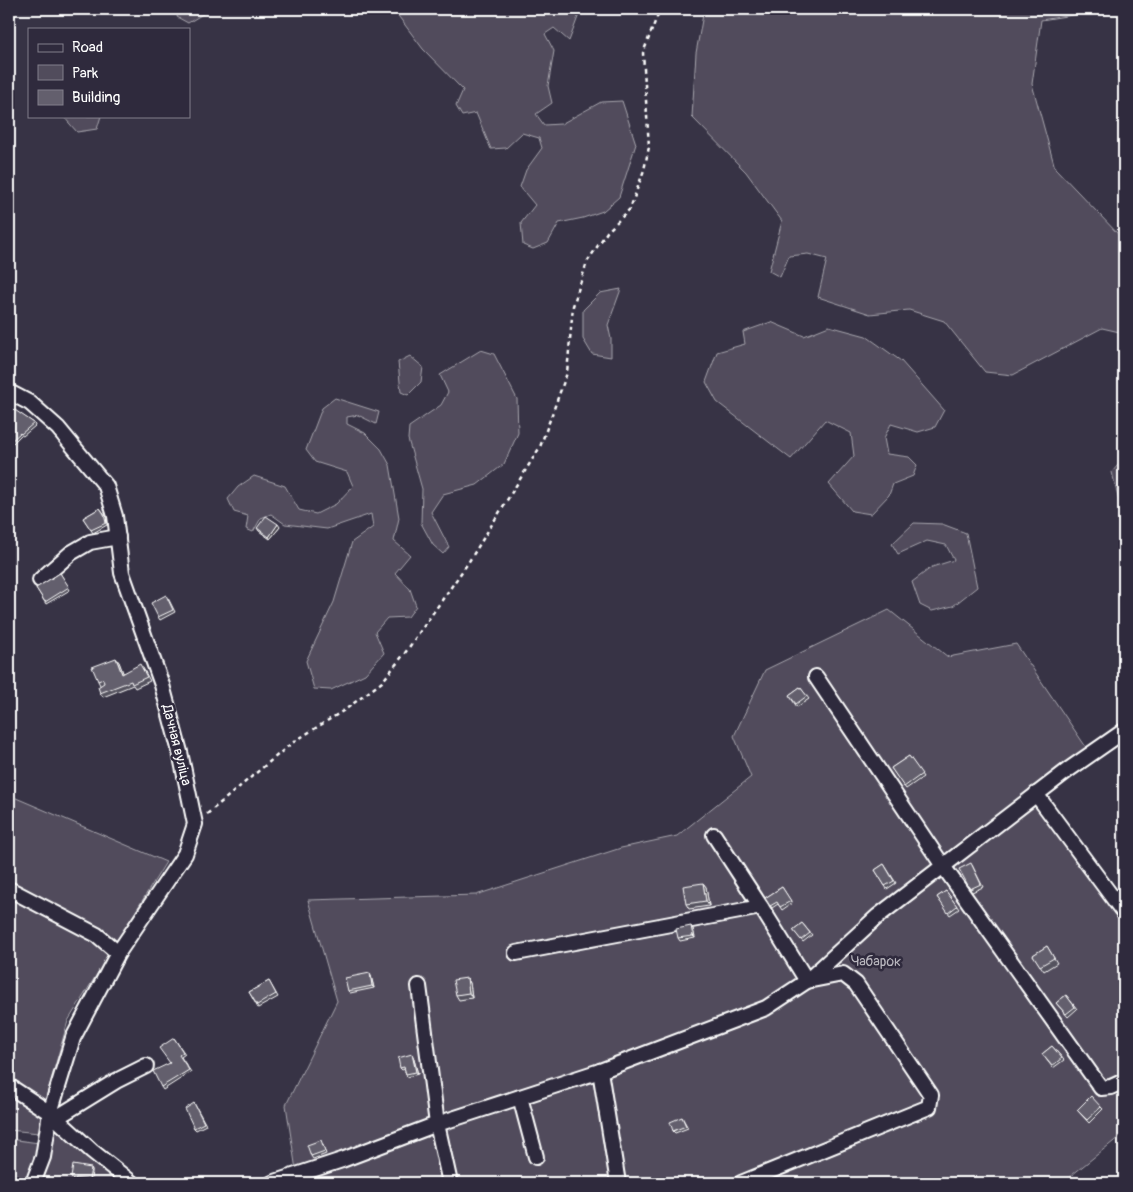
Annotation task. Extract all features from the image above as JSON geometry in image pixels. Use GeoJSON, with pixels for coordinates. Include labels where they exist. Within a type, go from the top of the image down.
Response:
{"type":"FeatureCollection","features":[{"type":"Feature","properties":{"kind":"street","name":"Дачная вуліца"},"geometry":{"type":"LineString","coordinates":[[9,392],[30,403],[58,428],[106,486],[115,516],[122,573],[162,686],[180,752],[195,824],[186,854],[118,952],[73,1038],[43,1156],[32,1183]]}},
{"type":"Feature","properties":{"kind":"street"},"geometry":{"type":"LineString","coordinates":[[40,580],[71,553],[90,542],[118,536]]}},
{"type":"Feature","properties":{"kind":"street"},"geometry":{"type":"LineString","coordinates":[[816,677],[943,866],[1101,1088],[1124,1081]]}},
{"type":"Feature","properties":{"kind":"street"},"geometry":{"type":"LineString","coordinates":[[272,1183],[342,1160],[438,1124],[600,1071],[766,1008],[807,980],[878,916],[1036,794],[1124,732]]}},
{"type":"Feature","properties":{"kind":"street"},"geometry":{"type":"LineString","coordinates":[[1036,794],[1124,913]]}},
{"type":"Feature","properties":{"kind":"street"},"geometry":{"type":"LineString","coordinates":[[714,834],[807,980]]}},
{"type":"Feature","properties":{"kind":"street"},"geometry":{"type":"LineString","coordinates":[[9,889],[97,935],[118,952]]}},
{"type":"Feature","properties":{"kind":"street"},"geometry":{"type":"LineString","coordinates":[[516,953],[761,907]]}},
{"type":"Feature","properties":{"kind":"street"},"geometry":{"type":"LineString","coordinates":[[741,1183],[929,1107],[931,1095],[856,984],[843,974],[807,980]]}},
{"type":"Feature","properties":{"kind":"street"},"geometry":{"type":"LineString","coordinates":[[419,986],[438,1124],[450,1183]]}},
{"type":"Feature","properties":{"kind":"street"},"geometry":{"type":"LineString","coordinates":[[53,1115],[146,1066]]}},
{"type":"Feature","properties":{"kind":"street"},"geometry":{"type":"LineString","coordinates":[[600,1071],[618,1183]]}},
{"type":"Feature","properties":{"kind":"street"},"geometry":{"type":"LineString","coordinates":[[9,1086],[53,1115],[92,1151],[132,1183]]}},
{"type":"Feature","properties":{"kind":"street"},"geometry":{"type":"LineString","coordinates":[[520,1097],[536,1157]]}},
{"type":"Feature","properties":{"kind":"path"},"geometry":{"type":"LineString","coordinates":[[195,824],[292,743],[346,709],[382,682],[405,653],[468,563],[540,447],[567,374],[573,306],[587,262],[607,232],[630,209],[644,170],[649,147],[643,53],[660,9]]}},
{"type":"Feature","properties":{"kind":"green space"},"geometry":{"type":"Polygon","coordinates":[[[179,9],[211,9],[188,23],[177,17],[179,9]]]}},
{"type":"Feature","properties":{"kind":"green space"},"geometry":{"type":"Polygon","coordinates":[[[393,9],[581,9],[569,41],[554,28],[545,34],[554,51],[548,86],[552,103],[536,114],[544,125],[561,124],[601,102],[622,101],[636,144],[619,197],[603,211],[559,223],[548,243],[533,249],[523,245],[521,223],[535,205],[520,187],[526,170],[542,148],[539,138],[522,133],[506,148],[491,149],[476,113],[462,116],[456,106],[463,90],[423,49],[393,9]]]}},
{"type":"Feature","properties":{"kind":"green space"},"geometry":{"type":"Polygon","coordinates":[[[704,9],[796,9],[799,13],[819,13],[819,9],[1111,9],[1041,20],[1032,84],[1055,168],[1120,236],[1124,247],[1124,333],[1102,328],[1013,375],[985,372],[944,321],[909,310],[870,314],[818,297],[827,259],[808,254],[789,256],[780,277],[769,271],[782,221],[746,172],[692,117],[696,53],[704,9]]]}},
{"type":"Feature","properties":{"kind":"green space"},"geometry":{"type":"Polygon","coordinates":[[[65,118],[100,118],[97,129],[77,132],[65,118]]]}},
{"type":"Feature","properties":{"kind":"green space"},"geometry":{"type":"Polygon","coordinates":[[[621,289],[608,325],[611,339],[611,357],[592,354],[583,339],[583,310],[600,293],[621,289]]]}},
{"type":"Feature","properties":{"kind":"green space"},"geometry":{"type":"Polygon","coordinates":[[[771,322],[804,336],[829,326],[866,336],[901,361],[944,410],[935,427],[918,432],[891,424],[884,438],[887,454],[909,457],[917,465],[913,476],[893,484],[889,495],[871,514],[852,511],[829,484],[854,456],[851,433],[825,420],[791,459],[717,402],[706,382],[717,352],[745,344],[743,332],[771,322]]]}},
{"type":"Feature","properties":{"kind":"green space"},"geometry":{"type":"Polygon","coordinates":[[[481,350],[494,354],[517,399],[518,433],[504,464],[477,485],[443,494],[431,512],[449,547],[443,554],[433,545],[421,523],[422,489],[408,439],[409,427],[441,405],[448,392],[440,375],[481,350]]]}},
{"type":"Feature","properties":{"kind":"green space"},"geometry":{"type":"Polygon","coordinates":[[[410,356],[423,367],[421,382],[408,395],[401,392],[398,362],[410,356]]]}},
{"type":"Feature","properties":{"kind":"green space"},"geometry":{"type":"Polygon","coordinates":[[[335,398],[379,412],[376,424],[358,415],[347,417],[347,424],[365,433],[381,449],[390,465],[399,518],[394,541],[410,555],[395,573],[410,589],[416,606],[408,617],[387,618],[375,632],[384,653],[365,674],[331,690],[314,689],[306,661],[334,602],[352,542],[373,527],[371,514],[327,529],[285,524],[271,514],[261,518],[253,532],[246,529],[248,516],[234,512],[228,499],[238,487],[254,476],[285,486],[299,510],[316,514],[336,504],[353,486],[347,472],[315,462],[306,450],[322,408],[335,398]]]}},
{"type":"Feature","properties":{"kind":"green space"},"geometry":{"type":"Polygon","coordinates":[[[1124,458],[1124,511],[1121,510],[1112,472],[1124,458]]]}},
{"type":"Feature","properties":{"kind":"green space"},"geometry":{"type":"Polygon","coordinates":[[[914,523],[942,524],[966,533],[977,587],[953,606],[932,611],[920,605],[912,582],[932,567],[954,560],[946,545],[927,541],[898,554],[892,544],[914,523]]]}},
{"type":"Feature","properties":{"kind":"green space","name":"Чабарок"},"geometry":{"type":"Polygon","coordinates":[[[889,610],[948,657],[1016,644],[1086,747],[1031,798],[1112,905],[1124,925],[1124,1133],[1062,1183],[298,1183],[286,1105],[337,1001],[308,900],[476,895],[621,848],[677,836],[751,777],[734,736],[765,670],[889,610]]]}},
{"type":"Feature","properties":{"kind":"green space"},"geometry":{"type":"Polygon","coordinates":[[[9,795],[166,862],[68,1021],[47,1094],[117,1183],[9,1183],[9,1139],[39,1143],[39,1133],[9,1130],[9,795]]]}},
{"type":"Feature","properties":{"kind":"building"},"geometry":{"type":"Polygon","coordinates":[[[9,406],[34,423],[9,443],[9,406]]]}},
{"type":"Feature","properties":{"kind":"building"},"geometry":{"type":"Polygon","coordinates":[[[100,508],[106,523],[91,530],[83,518],[100,508]]]}},
{"type":"Feature","properties":{"kind":"building"},"geometry":{"type":"Polygon","coordinates":[[[266,516],[278,524],[269,537],[257,528],[266,516]]]}},
{"type":"Feature","properties":{"kind":"building"},"geometry":{"type":"Polygon","coordinates":[[[60,573],[69,587],[45,602],[36,588],[60,573]]]}},
{"type":"Feature","properties":{"kind":"building"},"geometry":{"type":"Polygon","coordinates":[[[166,595],[173,610],[158,617],[151,603],[166,595]]]}},
{"type":"Feature","properties":{"kind":"building"},"geometry":{"type":"Polygon","coordinates":[[[116,658],[122,674],[140,664],[147,677],[132,684],[131,681],[100,693],[98,687],[104,683],[103,679],[98,681],[92,667],[116,658]]]}},
{"type":"Feature","properties":{"kind":"building"},"geometry":{"type":"Polygon","coordinates":[[[800,687],[807,696],[796,704],[789,695],[800,687]]]}},
{"type":"Feature","properties":{"kind":"building"},"geometry":{"type":"Polygon","coordinates":[[[909,756],[922,774],[904,787],[891,768],[909,756]]]}},
{"type":"Feature","properties":{"kind":"building"},"geometry":{"type":"Polygon","coordinates":[[[971,863],[981,884],[970,889],[959,869],[971,863]]]}},
{"type":"Feature","properties":{"kind":"building"},"geometry":{"type":"Polygon","coordinates":[[[884,864],[894,881],[885,886],[875,870],[884,864]]]}},
{"type":"Feature","properties":{"kind":"building"},"geometry":{"type":"Polygon","coordinates":[[[703,883],[706,901],[686,904],[683,886],[703,883]]]}},
{"type":"Feature","properties":{"kind":"building"},"geometry":{"type":"Polygon","coordinates":[[[782,887],[791,901],[780,907],[777,902],[770,906],[765,898],[782,887]]]}},
{"type":"Feature","properties":{"kind":"building"},"geometry":{"type":"Polygon","coordinates":[[[946,891],[957,906],[948,913],[937,897],[946,891]]]}},
{"type":"Feature","properties":{"kind":"building"},"geometry":{"type":"Polygon","coordinates":[[[802,923],[810,933],[801,940],[793,930],[802,923]]]}},
{"type":"Feature","properties":{"kind":"building"},"geometry":{"type":"Polygon","coordinates":[[[691,926],[693,936],[678,938],[676,929],[691,926]]]}},
{"type":"Feature","properties":{"kind":"building"},"geometry":{"type":"Polygon","coordinates":[[[1047,946],[1054,958],[1040,966],[1033,955],[1047,946]]]}},
{"type":"Feature","properties":{"kind":"building"},"geometry":{"type":"Polygon","coordinates":[[[370,973],[372,986],[348,991],[345,978],[370,973]]]}},
{"type":"Feature","properties":{"kind":"building"},"geometry":{"type":"Polygon","coordinates":[[[467,978],[469,993],[456,995],[453,980],[467,978]]]}},
{"type":"Feature","properties":{"kind":"building"},"geometry":{"type":"Polygon","coordinates":[[[269,981],[276,994],[257,1005],[249,992],[269,981]]]}},
{"type":"Feature","properties":{"kind":"building"},"geometry":{"type":"Polygon","coordinates":[[[1066,995],[1075,1007],[1066,1014],[1056,1003],[1066,995]]]}},
{"type":"Feature","properties":{"kind":"building"},"geometry":{"type":"Polygon","coordinates":[[[174,1038],[183,1052],[179,1055],[189,1070],[161,1087],[153,1071],[170,1063],[159,1048],[174,1038]]]}},
{"type":"Feature","properties":{"kind":"building"},"geometry":{"type":"Polygon","coordinates":[[[1052,1046],[1062,1058],[1052,1066],[1042,1054],[1052,1046]]]}},
{"type":"Feature","properties":{"kind":"building"},"geometry":{"type":"Polygon","coordinates":[[[412,1054],[416,1072],[406,1074],[404,1067],[400,1068],[398,1058],[412,1054]]]}},
{"type":"Feature","properties":{"kind":"building"},"geometry":{"type":"Polygon","coordinates":[[[1091,1096],[1101,1107],[1087,1120],[1077,1110],[1091,1096]]]}},
{"type":"Feature","properties":{"kind":"building"},"geometry":{"type":"Polygon","coordinates":[[[194,1103],[204,1123],[194,1128],[185,1109],[194,1103]]]}},
{"type":"Feature","properties":{"kind":"building"},"geometry":{"type":"Polygon","coordinates":[[[682,1117],[686,1126],[673,1131],[670,1122],[682,1117]]]}},
{"type":"Feature","properties":{"kind":"building"},"geometry":{"type":"Polygon","coordinates":[[[321,1140],[325,1151],[311,1156],[307,1145],[321,1140]]]}},
{"type":"Feature","properties":{"kind":"building"},"geometry":{"type":"Polygon","coordinates":[[[73,1165],[91,1168],[89,1180],[71,1178],[73,1165]]]}}]}
